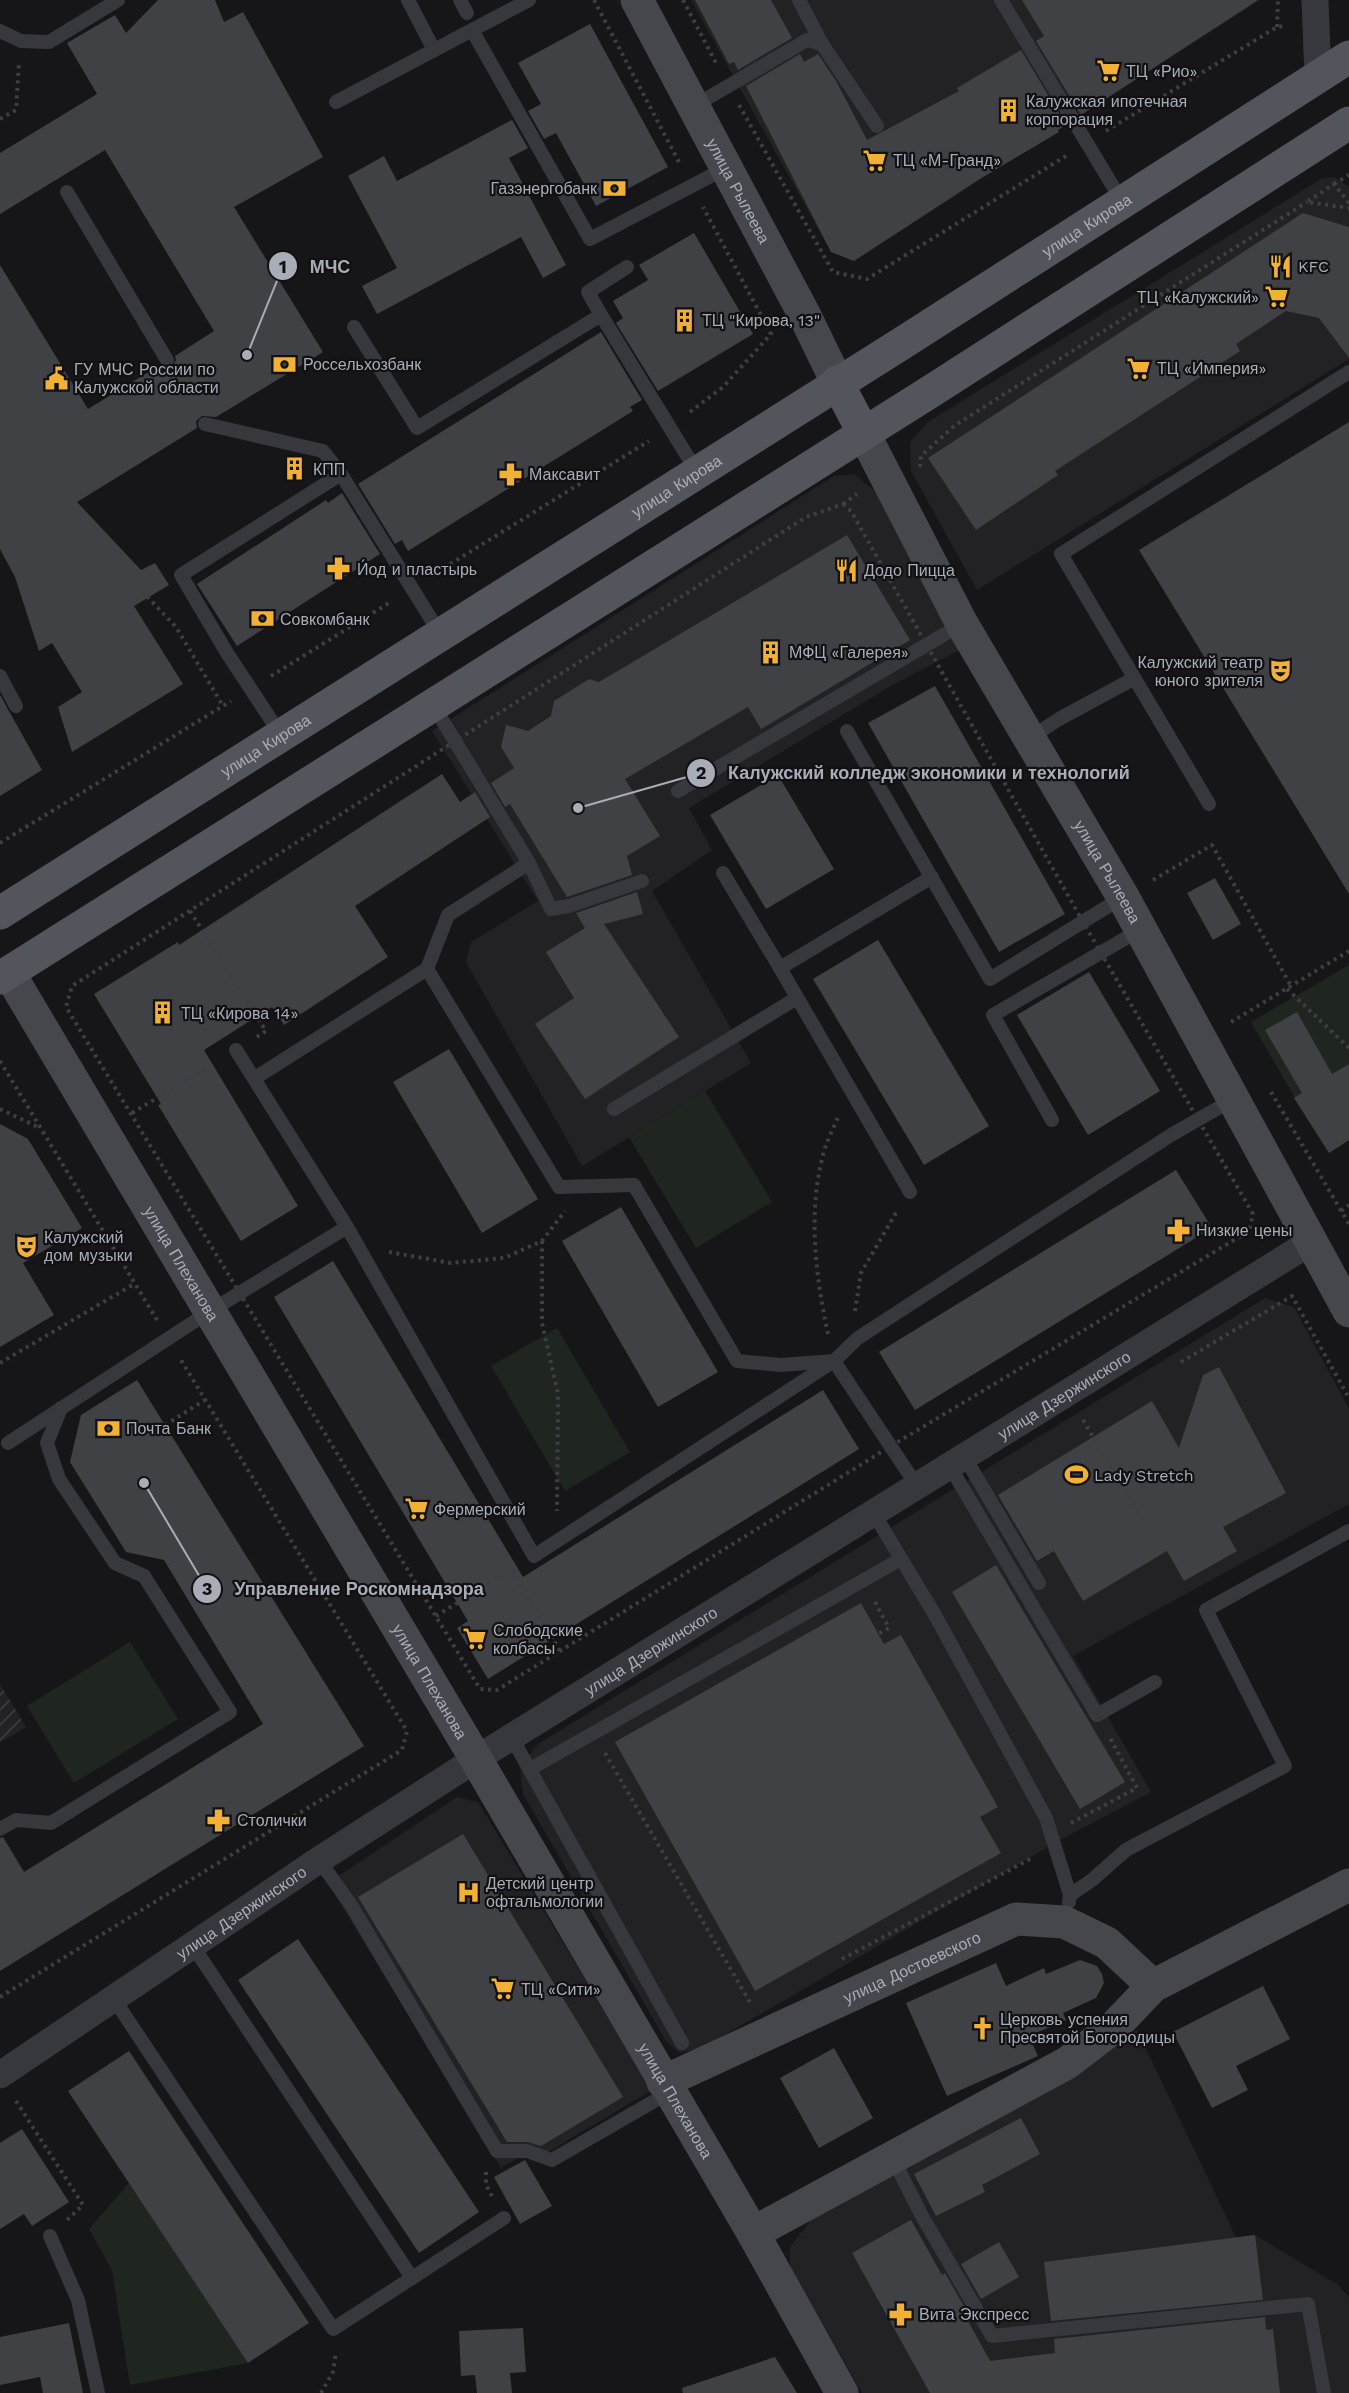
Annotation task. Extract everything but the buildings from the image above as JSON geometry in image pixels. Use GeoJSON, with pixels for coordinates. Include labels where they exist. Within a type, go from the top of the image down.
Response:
{"type":"FeatureCollection","features":[{"type":"Feature","properties":{"kind":"main road","name":"улица Кирова"},"geometry":{"type":"LineString","coordinates":[[0,913],[1123,203],[1349,57]]}},
{"type":"Feature","properties":{"kind":"main road"},"geometry":{"type":"LineString","coordinates":[[3,969],[433,705],[1346,131]]}},
{"type":"Feature","properties":{"kind":"main road"},"geometry":{"type":"LineString","coordinates":[[837,382],[864,434]]}},
{"type":"Feature","properties":{"kind":"street","name":"улица Рылеева"},"geometry":{"type":"LineString","coordinates":[[637,0],[837,382]]}},
{"type":"Feature","properties":{"kind":"street"},"geometry":{"type":"LineString","coordinates":[[1315,0],[1318,77]]}},
{"type":"Feature","properties":{"kind":"street","name":"улица Рылеева"},"geometry":{"type":"LineString","coordinates":[[864,434],[962,624],[1123,897],[1349,1311]]}},
{"type":"Feature","properties":{"kind":"street","name":"улица Плеханова"},"geometry":{"type":"LineString","coordinates":[[3,969],[212,1310],[753,2233],[842,2393]]}},
{"type":"Feature","properties":{"kind":"street","name":"улица Дзержинского"},"geometry":{"type":"LineString","coordinates":[[0,2075],[319,1860],[476,1759],[1311,1242]]}},
{"type":"Feature","properties":{"kind":"street"},"geometry":{"type":"LineString","coordinates":[[753,2233],[1067,2063],[1114,2027],[1153,1986],[1349,1886]]}},
{"type":"Feature","properties":{"kind":"street","name":"улица Достоевского"},"geometry":{"type":"LineString","coordinates":[[667,2087],[1016,1919],[1067,1909],[1153,1986]]}},
{"type":"Feature","properties":{"kind":"lane"},"geometry":{"type":"LineString","coordinates":[[0,31],[21,41],[49,42],[118,0]]}},
{"type":"Feature","properties":{"kind":"lane"},"geometry":{"type":"LineString","coordinates":[[408,0],[434,50]]}},
{"type":"Feature","properties":{"kind":"lane"},"geometry":{"type":"LineString","coordinates":[[460,0],[467,13]]}},
{"type":"Feature","properties":{"kind":"lane"},"geometry":{"type":"LineString","coordinates":[[336,102],[529,0]]}},
{"type":"Feature","properties":{"kind":"lane"},"geometry":{"type":"LineString","coordinates":[[799,0],[822,44],[877,126]]}},
{"type":"Feature","properties":{"kind":"lane"},"geometry":{"type":"LineString","coordinates":[[1000,0],[1123,203]]}},
{"type":"Feature","properties":{"kind":"lane"},"geometry":{"type":"LineString","coordinates":[[472,30],[590,239],[726,168]]}},
{"type":"Feature","properties":{"kind":"lane"},"geometry":{"type":"LineString","coordinates":[[692,107],[727,84],[807,40],[822,44]]}},
{"type":"Feature","properties":{"kind":"lane"},"geometry":{"type":"LineString","coordinates":[[67,192],[167,360]]}},
{"type":"Feature","properties":{"kind":"lane"},"geometry":{"type":"LineString","coordinates":[[627,267],[588,292],[697,472]]}},
{"type":"Feature","properties":{"kind":"lane"},"geometry":{"type":"LineString","coordinates":[[354,327],[417,428],[601,315]]}},
{"type":"Feature","properties":{"kind":"lane"},"geometry":{"type":"LineString","coordinates":[[1209,804],[1061,554],[1349,372]]}},
{"type":"Feature","properties":{"kind":"lane"},"geometry":{"type":"LineString","coordinates":[[205,424],[323,451],[341,474],[441,635]]}},
{"type":"Feature","properties":{"kind":"lane"},"geometry":{"type":"LineString","coordinates":[[281,735],[227,654],[181,574],[341,474]]}},
{"type":"Feature","properties":{"kind":"lane"},"geometry":{"type":"LineString","coordinates":[[678,791],[962,624]]}},
{"type":"Feature","properties":{"kind":"lane"},"geometry":{"type":"LineString","coordinates":[[0,676],[16,706]]}},
{"type":"Feature","properties":{"kind":"lane"},"geometry":{"type":"LineString","coordinates":[[1030,738],[1059,719],[1133,679]]}},
{"type":"Feature","properties":{"kind":"lane"},"geometry":{"type":"LineString","coordinates":[[433,705],[529,863],[551,909],[568,906],[642,881]]}},
{"type":"Feature","properties":{"kind":"lane"},"geometry":{"type":"LineString","coordinates":[[847,731],[990,979],[1123,897]]}},
{"type":"Feature","properties":{"kind":"lane"},"geometry":{"type":"LineString","coordinates":[[255,1078],[427,969],[448,915],[529,863]]}},
{"type":"Feature","properties":{"kind":"lane"},"geometry":{"type":"LineString","coordinates":[[723,873],[910,1192]]}},
{"type":"Feature","properties":{"kind":"lane"},"geometry":{"type":"LineString","coordinates":[[780,968],[932,877]]}},
{"type":"Feature","properties":{"kind":"lane"},"geometry":{"type":"LineString","coordinates":[[1052,1120],[993,1015],[1140,930]]}},
{"type":"Feature","properties":{"kind":"lane"},"geometry":{"type":"LineString","coordinates":[[427,969],[559,1187],[634,1185],[737,1361],[781,1365],[834,1361]]}},
{"type":"Feature","properties":{"kind":"lane"},"geometry":{"type":"LineString","coordinates":[[614,1109],[797,998]]}},
{"type":"Feature","properties":{"kind":"lane"},"geometry":{"type":"LineString","coordinates":[[236,1050],[347,1227],[534,1556],[834,1361],[858,1338],[1197,1119],[1232,1100]]}},
{"type":"Feature","properties":{"kind":"lane"},"geometry":{"type":"LineString","coordinates":[[8,1443],[212,1310],[347,1227]]}},
{"type":"Feature","properties":{"kind":"lane"},"geometry":{"type":"LineString","coordinates":[[834,1361],[917,1486]]}},
{"type":"Feature","properties":{"kind":"lane"},"geometry":{"type":"LineString","coordinates":[[0,1829],[16,1820],[51,1823],[230,1712],[144,1576],[115,1563],[59,1479],[47,1443],[61,1408]]}},
{"type":"Feature","properties":{"kind":"lane"},"geometry":{"type":"LineString","coordinates":[[956,1461],[1039,1582]]}},
{"type":"Feature","properties":{"kind":"lane"},"geometry":{"type":"LineString","coordinates":[[956,1461],[1097,1715],[1155,1682]]}},
{"type":"Feature","properties":{"kind":"lane"},"geometry":{"type":"LineString","coordinates":[[873,1512],[902,1559],[1046,1818],[1067,1909]]}},
{"type":"Feature","properties":{"kind":"lane"},"geometry":{"type":"LineString","coordinates":[[1067,1909],[1126,1850],[1285,1766],[1206,1610],[1349,1531]]}},
{"type":"Feature","properties":{"kind":"lane"},"geometry":{"type":"LineString","coordinates":[[530,1770],[902,1559]]}},
{"type":"Feature","properties":{"kind":"lane"},"geometry":{"type":"LineString","coordinates":[[512,1738],[682,2043]]}},
{"type":"Feature","properties":{"kind":"lane"},"geometry":{"type":"LineString","coordinates":[[319,1860],[351,1905],[497,2151],[527,2151],[552,2160],[667,2087]]}},
{"type":"Feature","properties":{"kind":"lane"},"geometry":{"type":"LineString","coordinates":[[193,1946],[412,2278]]}},
{"type":"Feature","properties":{"kind":"lane"},"geometry":{"type":"LineString","coordinates":[[114,1999],[333,2329],[504,2218]]}},
{"type":"Feature","properties":{"kind":"lane"},"geometry":{"type":"LineString","coordinates":[[892,2157],[922,2216],[992,2336],[1308,2304],[1324,2393]]}},
{"type":"Feature","properties":{"kind":"lane"},"geometry":{"type":"LineString","coordinates":[[50,2236],[78,2300],[98,2393]]}},
{"type":"Feature","properties":{"kind":"path"},"geometry":{"type":"LineString","coordinates":[[683,0],[727,84],[833,272],[867,279]]}},
{"type":"Feature","properties":{"kind":"path"},"geometry":{"type":"LineString","coordinates":[[1277,27],[1278,0]]}},
{"type":"Feature","properties":{"kind":"path"},"geometry":{"type":"LineString","coordinates":[[0,119],[15,110],[21,41]]}},
{"type":"Feature","properties":{"kind":"path"},"geometry":{"type":"LineString","coordinates":[[954,426],[1349,175]]}},
{"type":"Feature","properties":{"kind":"path"},"geometry":{"type":"LineString","coordinates":[[1334,184],[1349,203]]}},
{"type":"Feature","properties":{"kind":"path"},"geometry":{"type":"LineString","coordinates":[[1307,202],[1349,208]]}},
{"type":"Feature","properties":{"kind":"path"},"geometry":{"type":"LineString","coordinates":[[0,843],[670,427],[723,387],[771,334]]}},
{"type":"Feature","properties":{"kind":"path"},"geometry":{"type":"LineString","coordinates":[[72,986],[66,1007],[480,1689],[496,1690],[891,1446],[1249,1232],[1253,1214],[1083,922],[851,511],[843,504],[806,517]]}},
{"type":"Feature","properties":{"kind":"path"},"geometry":{"type":"LineString","coordinates":[[142,591],[176,627],[223,706]]}},
{"type":"Feature","properties":{"kind":"path"},"geometry":{"type":"LineString","coordinates":[[1151,881],[1212,845],[1288,987],[1349,1048]]}},
{"type":"Feature","properties":{"kind":"path"},"geometry":{"type":"LineString","coordinates":[[104,1132],[266,1031],[190,911]]}},
{"type":"Feature","properties":{"kind":"path"},"geometry":{"type":"LineString","coordinates":[[1231,1022],[1349,951]]}},
{"type":"Feature","properties":{"kind":"path"},"geometry":{"type":"LineString","coordinates":[[0,1061],[407,1731],[402,1750],[0,1997]]}},
{"type":"Feature","properties":{"kind":"path"},"geometry":{"type":"LineString","coordinates":[[834,1361],[817,1277],[816,1200],[822,1158],[850,1088]]}},
{"type":"Feature","properties":{"kind":"path"},"geometry":{"type":"LineString","coordinates":[[0,1109],[40,1128]]}},
{"type":"Feature","properties":{"kind":"path"},"geometry":{"type":"LineString","coordinates":[[347,1227],[386,1252],[451,1263],[504,1258],[542,1241],[584,1186]]}},
{"type":"Feature","properties":{"kind":"path"},"geometry":{"type":"LineString","coordinates":[[858,1338],[855,1314],[861,1273],[910,1192]]}},
{"type":"Feature","properties":{"kind":"path"},"geometry":{"type":"LineString","coordinates":[[1349,1205],[1341,1211],[1349,1224]]}},
{"type":"Feature","properties":{"kind":"path"},"geometry":{"type":"LineString","coordinates":[[436,1616],[534,1556],[559,1509],[558,1394],[542,1323],[542,1241]]}},
{"type":"Feature","properties":{"kind":"path"},"geometry":{"type":"LineString","coordinates":[[0,1363],[134,1284]]}},
{"type":"Feature","properties":{"kind":"path"},"geometry":{"type":"LineString","coordinates":[[1292,1296],[1349,1398]]}},
{"type":"Feature","properties":{"kind":"path"},"geometry":{"type":"LineString","coordinates":[[165,1425],[206,1400]]}},
{"type":"Feature","properties":{"kind":"path"},"geometry":{"type":"LineString","coordinates":[[1083,1420],[1141,1518]]}},
{"type":"Feature","properties":{"kind":"path"},"geometry":{"type":"LineString","coordinates":[[511,1569],[560,1651]]}},
{"type":"Feature","properties":{"kind":"path"},"geometry":{"type":"LineString","coordinates":[[862,1581],[890,1628],[878,1634]]}},
{"type":"Feature","properties":{"kind":"path"},"geometry":{"type":"LineString","coordinates":[[835,1963],[1040,1854],[1050,1834],[1137,1788],[1097,1715]]}},
{"type":"Feature","properties":{"kind":"path"},"geometry":{"type":"LineString","coordinates":[[593,1734],[753,2007]]}},
{"type":"Feature","properties":{"kind":"path"},"geometry":{"type":"LineString","coordinates":[[743,2012],[763,2001]]}},
{"type":"Feature","properties":{"kind":"path"},"geometry":{"type":"LineString","coordinates":[[16,2100],[83,2205],[50,2236]]}},
{"type":"Feature","properties":{"kind":"path"},"geometry":{"type":"LineString","coordinates":[[497,2151],[494,2165],[485,2174],[486,2186],[504,2218]]}},
{"type":"Feature","properties":{"kind":"path"},"geometry":{"type":"LineString","coordinates":[[321,2393],[333,2372],[337,2349],[333,2329]]}},
{"type":"Feature","properties":{"kind":"shaded area"},"geometry":{"type":"Polygon","coordinates":[[[691,0],[1260,0],[854,261],[831,252],[691,0]]]}},
{"type":"Feature","properties":{"kind":"shaded area"},"geometry":{"type":"Polygon","coordinates":[[[1335,177],[1349,187],[1349,359],[977,590],[911,471],[910,442],[928,422],[1321,179],[1335,177]]]}},
{"type":"Feature","properties":{"kind":"shaded area"},"geometry":{"type":"Polygon","coordinates":[[[854,474],[876,492],[962,649],[894,684],[689,808],[712,850],[652,891],[751,1063],[582,1166],[466,962],[471,942],[538,901],[432,731],[834,476],[854,474]]]}},
{"type":"Feature","properties":{"kind":"shaded area"},"geometry":{"type":"Polygon","coordinates":[[[1349,965],[1349,1068],[1347,1065],[1295,1098],[1251,1022],[1349,965]]]}},
{"type":"Feature","properties":{"kind":"shaded area"},"geometry":{"type":"Polygon","coordinates":[[[705,1091],[772,1202],[696,1248],[629,1137],[705,1091]]]}},
{"type":"Feature","properties":{"kind":"shaded area"},"geometry":{"type":"Polygon","coordinates":[[[1265,1298],[1294,1307],[1349,1409],[1349,1504],[1073,1656],[1151,1792],[1060,1840],[704,2047],[680,2053],[666,2041],[523,1794],[520,1767],[538,1744],[1265,1298]]]}},
{"type":"Feature","properties":{"kind":"shaded area"},"geometry":{"type":"Polygon","coordinates":[[[557,1328],[630,1452],[565,1491],[491,1366],[557,1328]]]}},
{"type":"Feature","properties":{"kind":"shaded area"},"geometry":{"type":"Polygon","coordinates":[[[130,1642],[178,1719],[74,1783],[27,1706],[130,1642]]]}},
{"type":"Feature","properties":{"kind":"shaded area"},"geometry":{"type":"Polygon","coordinates":[[[0,1684],[26,1727],[0,1743],[0,1684]]]}},
{"type":"Feature","properties":{"kind":"shaded area"},"geometry":{"type":"Polygon","coordinates":[[[457,1797],[478,1802],[652,2090],[540,2157],[535,2148],[501,2168],[328,1883],[457,1797]]]}},
{"type":"Feature","properties":{"kind":"shaded area"},"geometry":{"type":"Polygon","coordinates":[[[1137,2030],[1236,2237],[1255,2235],[1338,2285],[1349,2297],[1349,2393],[862,2393],[790,2266],[790,2247],[811,2220],[1137,2030]]]}},
{"type":"Feature","properties":{"kind":"shaded area"},"geometry":{"type":"Polygon","coordinates":[[[129,2183],[248,2363],[130,2385],[112,2270],[89,2229],[129,2183]]]}},
{"type":"Feature","properties":{"kind":"place","name":"ТЦ «Рио»"},"geometry":{"type":"Point","coordinates":[1108,71]}},
{"type":"Feature","properties":{"kind":"place","name":"Калужская ипотечная корпорация"},"geometry":{"type":"Point","coordinates":[1008,110]}},
{"type":"Feature","properties":{"kind":"place","name":"ТЦ «М-Гранд»"},"geometry":{"type":"Point","coordinates":[875,160]}},
{"type":"Feature","properties":{"kind":"place","name":"Газэнергобанк"},"geometry":{"type":"Point","coordinates":[615,188]}},
{"type":"Feature","properties":{"kind":"place","name":"KFC"},"geometry":{"type":"Point","coordinates":[1280,266]}},
{"type":"Feature","properties":{"kind":"place","name":"ТЦ «Калужский»"},"geometry":{"type":"Point","coordinates":[1277,297]}},
{"type":"Feature","properties":{"kind":"place","name":"ТЦ \"Кирова, 13\""},"geometry":{"type":"Point","coordinates":[684,320]}},
{"type":"Feature","properties":{"kind":"place","name":"МЧС"},"geometry":{"type":"Point","coordinates":[247,355]}},
{"type":"Feature","properties":{"kind":"place","name":"Россельхозбанк"},"geometry":{"type":"Point","coordinates":[285,364]}},
{"type":"Feature","properties":{"kind":"place","name":"ТЦ «Империя»"},"geometry":{"type":"Point","coordinates":[1139,368]}},
{"type":"Feature","properties":{"kind":"place","name":"ГУ МЧС России по Калужской области"},"geometry":{"type":"Point","coordinates":[56,378]}},
{"type":"Feature","properties":{"kind":"place","name":"КПП"},"geometry":{"type":"Point","coordinates":[295,469]}},
{"type":"Feature","properties":{"kind":"place","name":"Максавит"},"geometry":{"type":"Point","coordinates":[511,474]}},
{"type":"Feature","properties":{"kind":"place","name":"И́од и пластырь"},"geometry":{"type":"Point","coordinates":[339,569]}},
{"type":"Feature","properties":{"kind":"place","name":"Додо Пицца"},"geometry":{"type":"Point","coordinates":[846,570]}},
{"type":"Feature","properties":{"kind":"place","name":"Совкомбанк"},"geometry":{"type":"Point","coordinates":[262,619]}},
{"type":"Feature","properties":{"kind":"place","name":"МФЦ «Галерея»"},"geometry":{"type":"Point","coordinates":[771,652]}},
{"type":"Feature","properties":{"kind":"place","name":"Калужский театр юного зрителя"},"geometry":{"type":"Point","coordinates":[1281,671]}},
{"type":"Feature","properties":{"kind":"place","name":"Калужский колледж экономики и технологий"},"geometry":{"type":"Point","coordinates":[578,808]}},
{"type":"Feature","properties":{"kind":"place","name":"ТЦ «Кирова 14»"},"geometry":{"type":"Point","coordinates":[163,1013]}},
{"type":"Feature","properties":{"kind":"place","name":"Низкие цены"},"geometry":{"type":"Point","coordinates":[1178,1230]}},
{"type":"Feature","properties":{"kind":"place","name":"Калужский дом музыки"},"geometry":{"type":"Point","coordinates":[26,1246]}},
{"type":"Feature","properties":{"kind":"place","name":"Почта Банк"},"geometry":{"type":"Point","coordinates":[108,1428]}},
{"type":"Feature","properties":{"kind":"place","name":"Lady Stretch"},"geometry":{"type":"Point","coordinates":[1076,1475]}},
{"type":"Feature","properties":{"kind":"place","name":"Управление Роскомнадзора"},"geometry":{"type":"Point","coordinates":[144,1483]}},
{"type":"Feature","properties":{"kind":"place","name":"Фермерский"},"geometry":{"type":"Point","coordinates":[416,1509]}},
{"type":"Feature","properties":{"kind":"place","name":"Слободские колбасы"},"geometry":{"type":"Point","coordinates":[475,1639]}},
{"type":"Feature","properties":{"kind":"place","name":"Столички"},"geometry":{"type":"Point","coordinates":[219,1820]}},
{"type":"Feature","properties":{"kind":"place","name":"Детский центр офтальмологии"},"geometry":{"type":"Point","coordinates":[468,1892]}},
{"type":"Feature","properties":{"kind":"place","name":"ТЦ «Сити»"},"geometry":{"type":"Point","coordinates":[503,1989]}},
{"type":"Feature","properties":{"kind":"place","name":"Церковь успения Пресвятой Богородицы"},"geometry":{"type":"Point","coordinates":[982,2028]}},
{"type":"Feature","properties":{"kind":"place","name":"Вита Экспресс"},"geometry":{"type":"Point","coordinates":[901,2314]}}]}
